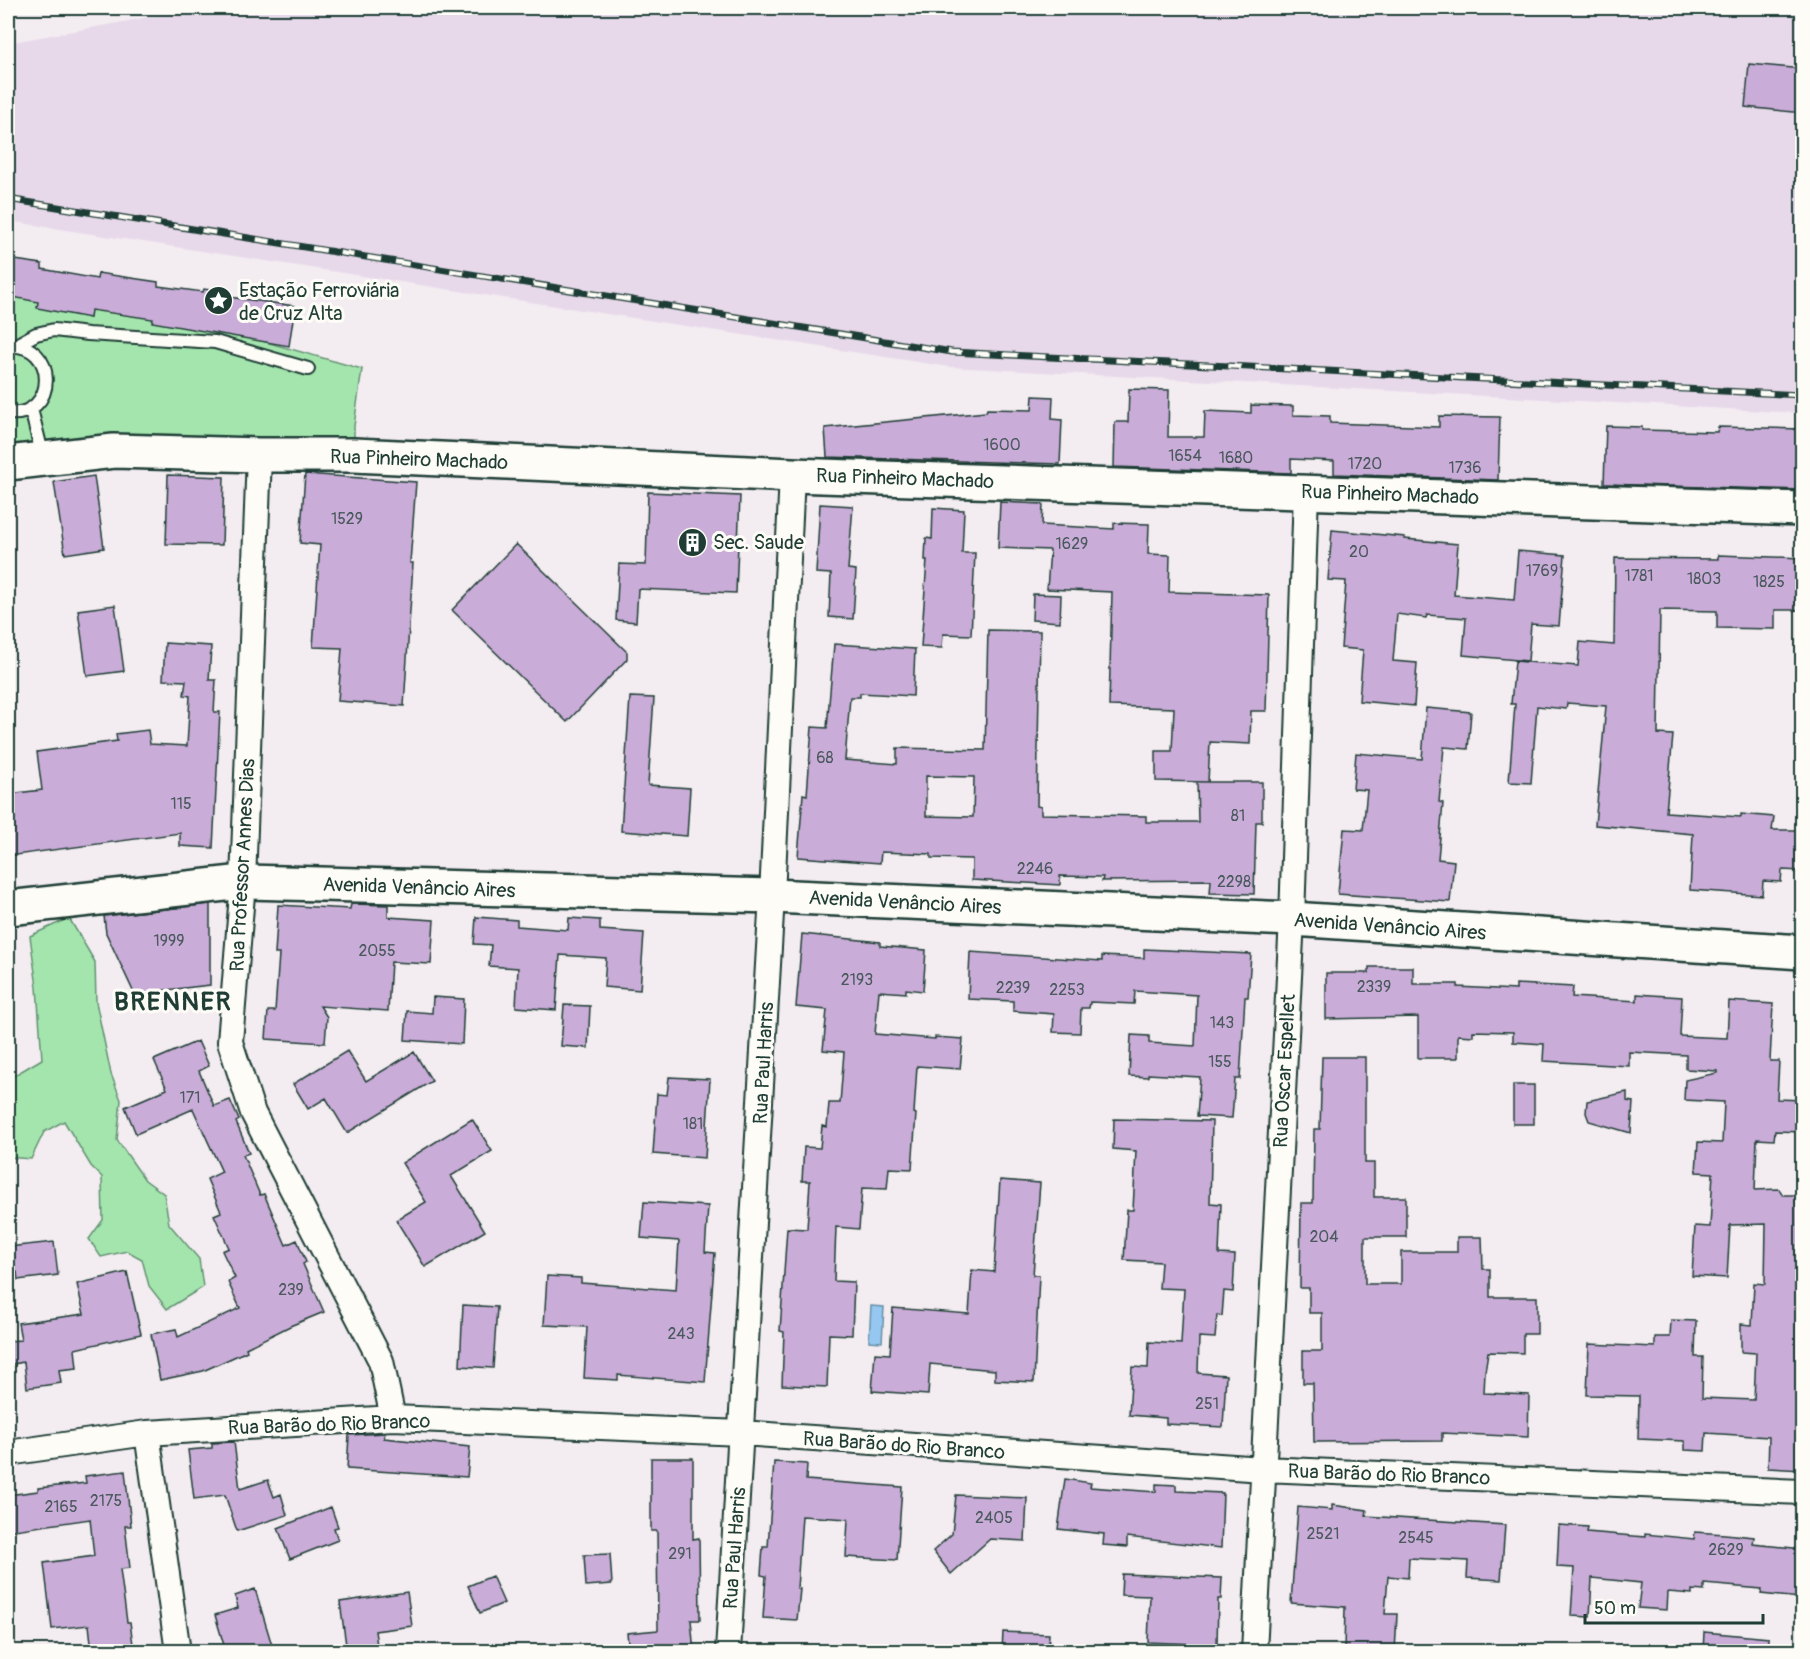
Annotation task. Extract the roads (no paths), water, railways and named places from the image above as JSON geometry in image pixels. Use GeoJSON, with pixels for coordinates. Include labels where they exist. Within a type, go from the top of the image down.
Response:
{"type":"FeatureCollection","features":[{"type":"Feature","properties":{"kind":"main road","name":"Rua Pinheiro Machado"},"geometry":{"type":"LineString","coordinates":[[8,464],[114,451],[354,455],[792,475],[1803,509]]}},
{"type":"Feature","properties":{"kind":"main road","name":"Avenida Venâncio Aires"},"geometry":{"type":"LineString","coordinates":[[8,908],[243,882],[772,896],[1292,919],[1803,952]]}},
{"type":"Feature","properties":{"kind":"street","name":"Rua Professor Annes Dias"},"geometry":{"type":"LineString","coordinates":[[259,455],[243,882],[230,1042],[253,1113],[381,1361],[393,1418]]}},
{"type":"Feature","properties":{"kind":"street","name":"Rua Paul Harris"},"geometry":{"type":"LineString","coordinates":[[728,1652],[772,896],[792,475]]}},
{"type":"Feature","properties":{"kind":"street","name":"Rua Oscar Espellet"},"geometry":{"type":"LineString","coordinates":[[1254,1652],[1292,919],[1306,491]]}},
{"type":"Feature","properties":{"kind":"street","name":"Rua Barão do Rio Branco"},"geometry":{"type":"LineString","coordinates":[[8,1453],[147,1433],[393,1418],[741,1434],[1263,1469],[1803,1492]]}},
{"type":"Feature","properties":{"kind":"street"},"geometry":{"type":"LineString","coordinates":[[147,1433],[178,1652]]}},
{"type":"Feature","properties":{"kind":"lane"},"geometry":{"type":"LineString","coordinates":[[12,345],[36,334],[54,330],[215,342],[308,369]]}},
{"type":"Feature","properties":{"kind":"lane"},"geometry":{"type":"LineString","coordinates":[[8,413],[21,413],[30,409],[44,393],[47,382],[42,362],[35,353],[12,345]]}},
{"type":"Feature","properties":{"kind":"lane"},"geometry":{"type":"LineString","coordinates":[[30,409],[44,459]]}},
{"type":"Feature","properties":{"kind":"water"},"geometry":{"type":"Polygon","coordinates":[[[871,1306],[884,1307],[882,1342],[869,1341],[871,1306]]]}},
{"type":"Feature","properties":{"kind":"railway"},"geometry":{"type":"LineString","coordinates":[[8,199],[952,352],[1802,395]]}},
{"type":"Feature","properties":{"kind":"place","name":"Estação Ferroviária de Cruz Alta"},"geometry":{"type":"Point","coordinates":[218,301]}},
{"type":"Feature","properties":{"kind":"place","name":"Sec. Saude"},"geometry":{"type":"Point","coordinates":[692,542]}},
{"type":"Feature","properties":{"kind":"district","name":"BRENNER"},"geometry":{"type":"Point","coordinates":[173,1001]}}]}
